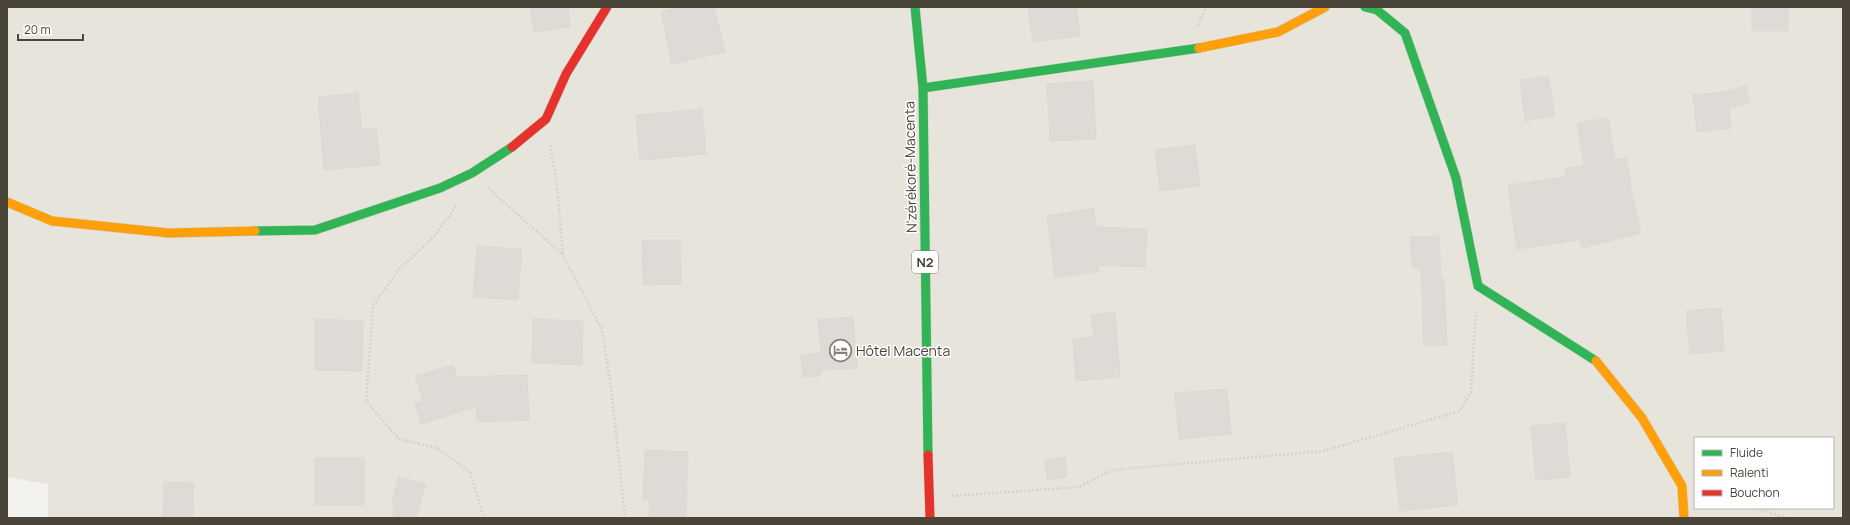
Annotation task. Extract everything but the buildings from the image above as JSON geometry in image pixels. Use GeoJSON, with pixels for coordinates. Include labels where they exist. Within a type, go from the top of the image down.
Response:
{"type":"FeatureCollection","features":[{"type":"Feature","properties":{"kind":"main road"},"geometry":{"type":"LineString","coordinates":[[7,202],[52,221],[161,232],[315,230],[440,188],[472,173],[509,150],[546,119],[566,74],[607,7]]}},
{"type":"Feature","properties":{"kind":"main road","name":"N'zérékoré-Macenta"},"geometry":{"type":"LineString","coordinates":[[915,7],[923,88],[930,518]]}},
{"type":"Feature","properties":{"kind":"main road"},"geometry":{"type":"LineString","coordinates":[[923,88],[1187,50],[1278,32],[1325,7]]}},
{"type":"Feature","properties":{"kind":"main road"},"geometry":{"type":"LineString","coordinates":[[1365,7],[1377,10],[1405,33],[1456,178],[1478,286],[1599,363],[1642,418],[1682,486],[1684,518]]}},
{"type":"Feature","properties":{"kind":"path"},"geometry":{"type":"LineString","coordinates":[[546,119],[557,184],[563,255]]}},
{"type":"Feature","properties":{"kind":"path"},"geometry":{"type":"LineString","coordinates":[[472,173],[563,255],[602,330],[611,388],[626,518]]}},
{"type":"Feature","properties":{"kind":"path"},"geometry":{"type":"LineString","coordinates":[[460,200],[433,238],[399,269],[373,306],[366,401],[399,439],[437,448],[470,472],[484,518]]}},
{"type":"Feature","properties":{"kind":"path"},"geometry":{"type":"LineString","coordinates":[[929,497],[1079,487],[1112,470],[1323,451],[1460,411],[1471,392],[1478,286]]}},
{"type":"Feature","properties":{"kind":"path"},"geometry":{"type":"LineString","coordinates":[[1758,509],[1788,518]]}},
{"type":"Feature","properties":{"kind":"shaded area"},"geometry":{"type":"Polygon","coordinates":[[[7,7],[1843,7],[1843,518],[48,518],[48,484],[7,477],[7,7]]]}},
{"type":"Feature","properties":{"kind":"traffic: fast"},"geometry":{"type":"LineString","coordinates":[[915,7],[923,88],[928,455]]}},
{"type":"Feature","properties":{"kind":"traffic: fast"},"geometry":{"type":"LineString","coordinates":[[1365,7],[1377,10],[1405,33],[1456,178],[1478,286],[1596,361]]}},
{"type":"Feature","properties":{"kind":"traffic: fast"},"geometry":{"type":"LineString","coordinates":[[923,88],[1199,48]]}},
{"type":"Feature","properties":{"kind":"traffic: fast"},"geometry":{"type":"LineString","coordinates":[[255,231],[315,230],[440,188],[472,173],[512,147]]}},
{"type":"Feature","properties":{"kind":"traffic: slow"},"geometry":{"type":"LineString","coordinates":[[1199,48],[1278,32],[1325,7]]}},
{"type":"Feature","properties":{"kind":"traffic: slow"},"geometry":{"type":"LineString","coordinates":[[7,202],[52,221],[169,233],[255,231]]}},
{"type":"Feature","properties":{"kind":"traffic: slow"},"geometry":{"type":"LineString","coordinates":[[1596,361],[1642,418],[1682,486],[1684,518]]}},
{"type":"Feature","properties":{"kind":"traffic: jam"},"geometry":{"type":"LineString","coordinates":[[512,147],[546,119],[566,74],[607,7]]}},
{"type":"Feature","properties":{"kind":"traffic: jam"},"geometry":{"type":"LineString","coordinates":[[928,455],[930,518]]}},
{"type":"Feature","properties":{"kind":"place","name":"Hôtel Macenta"},"geometry":{"type":"Point","coordinates":[840,350]}}]}
